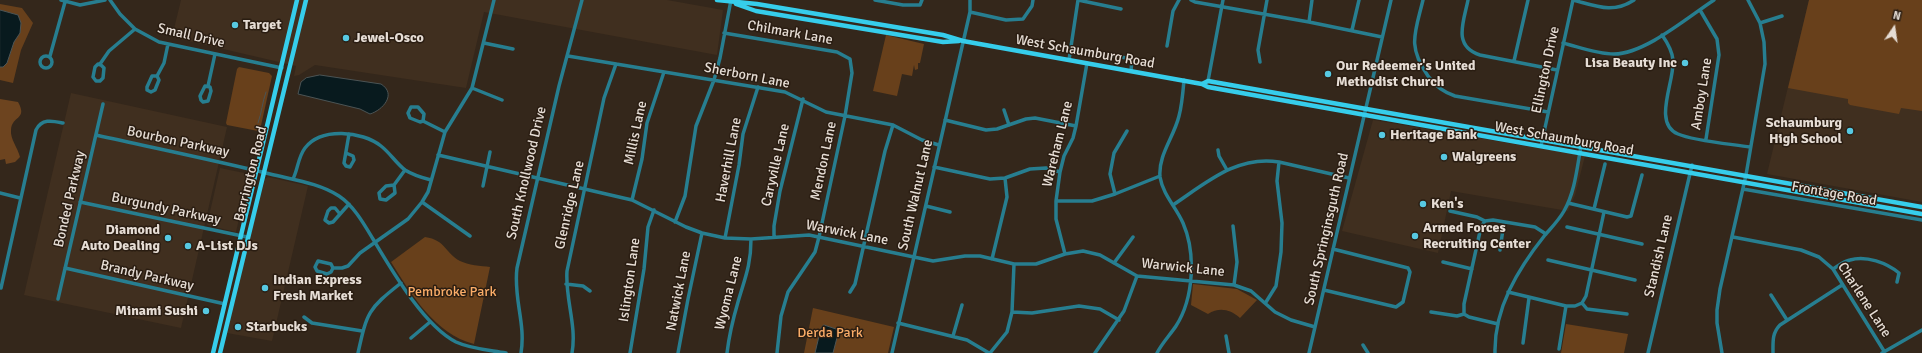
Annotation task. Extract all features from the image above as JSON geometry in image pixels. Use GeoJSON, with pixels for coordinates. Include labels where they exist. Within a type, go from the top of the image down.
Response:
{"type":"FeatureCollection","features":[{"type":"Feature","properties":{"kind":"main road","name":"Barrington Road"},"geometry":{"type":"LineString","coordinates":[[213,353],[297,0]]}},
{"type":"Feature","properties":{"kind":"main road","name":"Barrington Road"},"geometry":{"type":"LineString","coordinates":[[220,353],[247,237],[306,0]]}},
{"type":"Feature","properties":{"kind":"main road","name":"West Schaumburg Road"},"geometry":{"type":"LineString","coordinates":[[717,0],[757,4],[943,35],[963,41],[1184,80],[1208,87],[1581,146],[1922,207]]}},
{"type":"Feature","properties":{"kind":"main road","name":"West Schaumburg Road"},"geometry":{"type":"LineString","coordinates":[[731,1],[756,11],[943,42],[963,41]]}},
{"type":"Feature","properties":{"kind":"main road","name":"West Schaumburg Road"},"geometry":{"type":"LineString","coordinates":[[1208,81],[1541,146],[1922,214]]}},
{"type":"Feature","properties":{"kind":"main road"},"geometry":{"type":"LineString","coordinates":[[1202,84],[1208,81]]}},
{"type":"Feature","properties":{"kind":"street"},"geometry":{"type":"LineString","coordinates":[[50,56],[63,1],[85,5],[104,0]]}},
{"type":"Feature","properties":{"kind":"street","name":"Small Drive"},"geometry":{"type":"LineString","coordinates":[[110,0],[120,14],[135,29],[148,38],[168,44],[282,68]]}},
{"type":"Feature","properties":{"kind":"street"},"geometry":{"type":"LineString","coordinates":[[333,268],[348,266],[360,253],[408,219],[422,202],[431,180],[445,132],[472,88],[494,0]]}},
{"type":"Feature","properties":{"kind":"street","name":"South Knollwood Drive"},"geometry":{"type":"LineString","coordinates":[[521,353],[523,328],[516,278],[536,178],[558,86],[568,56],[582,0]]}},
{"type":"Feature","properties":{"kind":"street"},"geometry":{"type":"LineString","coordinates":[[875,0],[903,5],[920,5],[922,0]]}},
{"type":"Feature","properties":{"kind":"street","name":"South Walnut Lane"},"geometry":{"type":"LineString","coordinates":[[892,353],[970,12],[970,0]]}},
{"type":"Feature","properties":{"kind":"street"},"geometry":{"type":"LineString","coordinates":[[970,12],[1006,20],[1023,19],[1032,6],[1033,0]]}},
{"type":"Feature","properties":{"kind":"street"},"geometry":{"type":"LineString","coordinates":[[1069,60],[1078,0],[1121,9]]}},
{"type":"Feature","properties":{"kind":"street"},"geometry":{"type":"LineString","coordinates":[[1167,46],[1173,11],[1179,0]]}},
{"type":"Feature","properties":{"kind":"street"},"geometry":{"type":"LineString","coordinates":[[1191,0],[1382,37]]}},
{"type":"Feature","properties":{"kind":"street"},"geometry":{"type":"LineString","coordinates":[[1208,81],[1223,0]]}},
{"type":"Feature","properties":{"kind":"street"},"geometry":{"type":"LineString","coordinates":[[1260,62],[1258,50],[1267,0]]}},
{"type":"Feature","properties":{"kind":"street"},"geometry":{"type":"LineString","coordinates":[[1309,22],[1312,0]]}},
{"type":"Feature","properties":{"kind":"street"},"geometry":{"type":"LineString","coordinates":[[1352,30],[1359,0]]}},
{"type":"Feature","properties":{"kind":"street","name":"South Springinsguth Road"},"geometry":{"type":"LineString","coordinates":[[1309,353],[1391,0]]}},
{"type":"Feature","properties":{"kind":"street"},"geometry":{"type":"LineString","coordinates":[[1423,0],[1415,35],[1415,52],[1420,64],[1432,81],[1442,90],[1455,96],[1548,112]]}},
{"type":"Feature","properties":{"kind":"street"},"geometry":{"type":"LineString","coordinates":[[1468,0],[1461,34],[1466,46],[1474,53],[1557,70]]}},
{"type":"Feature","properties":{"kind":"street"},"geometry":{"type":"LineString","coordinates":[[1514,61],[1528,0]]}},
{"type":"Feature","properties":{"kind":"street"},"geometry":{"type":"LineString","coordinates":[[1573,0],[1611,9],[1626,6],[1634,0]]}},
{"type":"Feature","properties":{"kind":"street","name":"Ellington Drive"},"geometry":{"type":"LineString","coordinates":[[1541,146],[1573,0]]}},
{"type":"Feature","properties":{"kind":"street"},"geometry":{"type":"LineString","coordinates":[[1563,43],[1601,52],[1621,53],[1639,48],[1662,35],[1714,0]]}},
{"type":"Feature","properties":{"kind":"street"},"geometry":{"type":"LineString","coordinates":[[1722,353],[1717,310],[1720,289],[1745,182],[1765,64],[1764,42],[1760,23],[1748,0]]}},
{"type":"Feature","properties":{"kind":"street"},"geometry":{"type":"LineString","coordinates":[[675,222],[685,196],[696,126],[714,80],[731,1]]}},
{"type":"Feature","properties":{"kind":"street","name":"Amboy Lane"},"geometry":{"type":"LineString","coordinates":[[1700,10],[1717,39],[1719,55],[1706,140]]}},
{"type":"Feature","properties":{"kind":"street"},"geometry":{"type":"LineString","coordinates":[[1760,23],[1782,16]]}},
{"type":"Feature","properties":{"kind":"street"},"geometry":{"type":"LineString","coordinates":[[100,64],[104,66],[105,70],[103,78],[98,81],[93,77],[95,67],[100,64],[109,52],[135,29]]}},
{"type":"Feature","properties":{"kind":"street","name":"Chilmark Lane"},"geometry":{"type":"LineString","coordinates":[[724,33],[837,52],[850,59]]}},
{"type":"Feature","properties":{"kind":"street"},"geometry":{"type":"LineString","coordinates":[[1662,35],[1670,48],[1673,61],[1665,112],[1668,127],[1684,136],[1750,147]]}},
{"type":"Feature","properties":{"kind":"street"},"geometry":{"type":"LineString","coordinates":[[484,43],[513,50]]}},
{"type":"Feature","properties":{"kind":"street"},"geometry":{"type":"LineString","coordinates":[[157,76],[150,78],[147,87],[150,92],[155,90],[159,80],[157,76],[164,63],[168,44]]}},
{"type":"Feature","properties":{"kind":"street"},"geometry":{"type":"LineString","coordinates":[[1070,48],[1132,59],[1131,71]]}},
{"type":"Feature","properties":{"kind":"street"},"geometry":{"type":"LineString","coordinates":[[208,86],[215,54]]}},
{"type":"Feature","properties":{"kind":"street","name":"Sherborn Lane"},"geometry":{"type":"LineString","coordinates":[[568,56],[785,92],[802,99],[821,110],[893,125],[922,140],[939,145]]}},
{"type":"Feature","properties":{"kind":"street","name":"Mendon Lane"},"geometry":{"type":"LineString","coordinates":[[777,353],[781,316],[788,292],[815,252],[819,237],[845,116],[852,73],[850,59]]}},
{"type":"Feature","properties":{"kind":"street","name":"Wareham Lane"},"geometry":{"type":"LineString","coordinates":[[1065,254],[1056,219],[1056,201],[1064,156],[1073,138],[1076,126],[1087,63]]}},
{"type":"Feature","properties":{"kind":"street","name":"Glenridge Lane"},"geometry":{"type":"LineString","coordinates":[[572,353],[574,340],[573,320],[569,307],[566,284],[568,263],[604,98],[616,64]]}},
{"type":"Feature","properties":{"kind":"street","name":"Millis Lane"},"geometry":{"type":"LineString","coordinates":[[632,200],[642,159],[647,123],[664,72]]}},
{"type":"Feature","properties":{"kind":"street"},"geometry":{"type":"LineString","coordinates":[[1157,353],[1176,327],[1185,310],[1190,282],[1191,252],[1183,223],[1165,194],[1160,176],[1162,155],[1173,134],[1179,116],[1184,80]]}},
{"type":"Feature","properties":{"kind":"street","name":"Haverhill Lane"},"geometry":{"type":"LineString","coordinates":[[725,238],[739,165],[743,134],[758,87]]}},
{"type":"Feature","properties":{"kind":"street"},"geometry":{"type":"LineString","coordinates":[[472,88],[502,100]]}},
{"type":"Feature","properties":{"kind":"street","name":"Caryville Lane"},"geometry":{"type":"LineString","coordinates":[[774,236],[774,226],[780,191],[802,99]]}},
{"type":"Feature","properties":{"kind":"street","name":"Bonded Parkway"},"geometry":{"type":"LineString","coordinates":[[58,299],[103,104]]}},
{"type":"Feature","properties":{"kind":"street"},"geometry":{"type":"LineString","coordinates":[[423,121],[424,114],[418,107],[411,108],[408,116],[420,122],[423,121],[445,132]]}},
{"type":"Feature","properties":{"kind":"street"},"geometry":{"type":"LineString","coordinates":[[1004,110],[1009,125]]}},
{"type":"Feature","properties":{"kind":"street"},"geometry":{"type":"LineString","coordinates":[[945,120],[986,130],[1035,118],[1076,126]]}},
{"type":"Feature","properties":{"kind":"street"},"geometry":{"type":"LineString","coordinates":[[0,288],[37,127],[47,121],[63,123]]}},
{"type":"Feature","properties":{"kind":"street"},"geometry":{"type":"LineString","coordinates":[[850,292],[855,284],[885,151],[893,125]]}},
{"type":"Feature","properties":{"kind":"street"},"geometry":{"type":"LineString","coordinates":[[1115,194],[1110,174],[1114,153],[1127,131]]}},
{"type":"Feature","properties":{"kind":"street"},"geometry":{"type":"LineString","coordinates":[[293,179],[300,155],[305,147],[314,139],[324,134],[349,134],[369,139],[381,145],[405,170],[431,180]]}},
{"type":"Feature","properties":{"kind":"street"},"geometry":{"type":"LineString","coordinates":[[346,153],[349,134]]}},
{"type":"Feature","properties":{"kind":"street","name":"Bourbon Parkway"},"geometry":{"type":"LineString","coordinates":[[96,135],[257,170],[330,190],[349,204],[360,218],[401,283],[430,322],[442,333],[461,344],[506,353]]}},
{"type":"Feature","properties":{"kind":"street"},"geometry":{"type":"LineString","coordinates":[[1495,353],[1498,324],[1508,292],[1518,272],[1546,234],[1557,223],[1568,203],[1575,179],[1581,146]]}},
{"type":"Feature","properties":{"kind":"street"},"geometry":{"type":"LineString","coordinates":[[1218,150],[1219,156],[1227,170]]}},
{"type":"Feature","properties":{"kind":"street"},"geometry":{"type":"LineString","coordinates":[[483,186],[490,152]]}},
{"type":"Feature","properties":{"kind":"street","name":"Warwick Lane"},"geometry":{"type":"LineString","coordinates":[[438,156],[632,200],[675,222],[702,233],[725,238],[751,239],[797,234],[819,237],[933,261],[965,256],[992,259],[1014,264],[1036,264],[1065,254],[1083,251],[1100,255],[1137,276],[1234,285],[1251,291],[1266,302],[1275,312],[1291,320],[1315,327]]}},
{"type":"Feature","properties":{"kind":"street"},"geometry":{"type":"LineString","coordinates":[[1173,205],[1227,170],[1254,161],[1267,160],[1279,162],[1350,178]]}},
{"type":"Feature","properties":{"kind":"street"},"geometry":{"type":"LineString","coordinates":[[1266,302],[1276,286],[1281,252],[1282,223],[1277,182],[1279,162]]}},
{"type":"Feature","properties":{"kind":"street"},"geometry":{"type":"LineString","coordinates":[[1594,209],[1605,164]]}},
{"type":"Feature","properties":{"kind":"street","name":"Standish Lane"},"geometry":{"type":"LineString","coordinates":[[1648,353],[1692,165]]}},
{"type":"Feature","properties":{"kind":"street"},"geometry":{"type":"LineString","coordinates":[[934,168],[982,178],[1005,178],[1030,169],[1046,168],[1060,172]]}},
{"type":"Feature","properties":{"kind":"street"},"geometry":{"type":"LineString","coordinates":[[394,185],[390,184],[379,193],[380,199],[386,200],[395,193],[394,185],[405,170]]}},
{"type":"Feature","properties":{"kind":"street"},"geometry":{"type":"LineString","coordinates":[[1568,203],[1627,217],[1631,216],[1642,175]]}},
{"type":"Feature","properties":{"kind":"street"},"geometry":{"type":"LineString","coordinates":[[1056,201],[1092,201],[1115,194],[1160,176]]}},
{"type":"Feature","properties":{"kind":"street"},"geometry":{"type":"LineString","coordinates":[[992,259],[1007,197],[1005,178]]}},
{"type":"Feature","properties":{"kind":"street","name":"Frontage Road"},"geometry":{"type":"LineString","coordinates":[[1743,189],[1922,220]]}},
{"type":"Feature","properties":{"kind":"street"},"geometry":{"type":"LineString","coordinates":[[0,193],[20,198]]}},
{"type":"Feature","properties":{"kind":"street","name":"Burgundy Parkway"},"geometry":{"type":"LineString","coordinates":[[80,202],[247,237]]}},
{"type":"Feature","properties":{"kind":"street"},"geometry":{"type":"LineString","coordinates":[[422,202],[470,236]]}},
{"type":"Feature","properties":{"kind":"street"},"geometry":{"type":"LineString","coordinates":[[340,214],[335,208],[330,208],[325,220],[332,223],[349,204]]}},
{"type":"Feature","properties":{"kind":"street"},"geometry":{"type":"LineString","coordinates":[[926,206],[950,212]]}},
{"type":"Feature","properties":{"kind":"street","name":"Islington Lane"},"geometry":{"type":"LineString","coordinates":[[630,353],[644,269],[648,227],[654,210]]}},
{"type":"Feature","properties":{"kind":"street"},"geometry":{"type":"LineString","coordinates":[[1450,211],[1477,217],[1485,221],[1504,222],[1535,227],[1546,234]]}},
{"type":"Feature","properties":{"kind":"street"},"geometry":{"type":"LineString","coordinates":[[1582,303],[1591,271],[1604,212]]}},
{"type":"Feature","properties":{"kind":"street"},"geometry":{"type":"LineString","coordinates":[[1464,314],[1464,304],[1481,227],[1485,221]]}},
{"type":"Feature","properties":{"kind":"street"},"geometry":{"type":"LineString","coordinates":[[1500,250],[1504,222]]}},
{"type":"Feature","properties":{"kind":"street"},"geometry":{"type":"LineString","coordinates":[[1233,226],[1237,262],[1234,285]]}},
{"type":"Feature","properties":{"kind":"street"},"geometry":{"type":"LineString","coordinates":[[1567,227],[1642,244]]}},
{"type":"Feature","properties":{"kind":"street","name":"Natwick Lane"},"geometry":{"type":"LineString","coordinates":[[678,353],[702,233]]}},
{"type":"Feature","properties":{"kind":"street"},"geometry":{"type":"LineString","coordinates":[[1114,263],[1134,237]]}},
{"type":"Feature","properties":{"kind":"street","name":"Charlene Lane"},"geometry":{"type":"LineString","coordinates":[[1733,237],[1801,250],[1819,257],[1833,269],[1883,352]]}},
{"type":"Feature","properties":{"kind":"street","name":"Wyoma Lane"},"geometry":{"type":"LineString","coordinates":[[726,353],[731,325],[747,278],[751,253],[751,239]]}},
{"type":"Feature","properties":{"kind":"street"},"geometry":{"type":"LineString","coordinates":[[1324,290],[1396,307],[1403,302],[1410,272],[1408,268],[1334,249]]}},
{"type":"Feature","properties":{"kind":"street"},"geometry":{"type":"LineString","coordinates":[[1833,269],[1854,259],[1876,261],[1890,266],[1899,273],[1897,282]]}},
{"type":"Feature","properties":{"kind":"street"},"geometry":{"type":"LineString","coordinates":[[1548,260],[1636,280]]}},
{"type":"Feature","properties":{"kind":"street"},"geometry":{"type":"LineString","coordinates":[[320,261],[329,263],[333,268],[331,272],[327,274],[317,271],[315,267],[316,263],[320,261]]}},
{"type":"Feature","properties":{"kind":"street"},"geometry":{"type":"LineString","coordinates":[[1443,262],[1472,269]]}},
{"type":"Feature","properties":{"kind":"street"},"geometry":{"type":"LineString","coordinates":[[898,323],[967,340],[990,353],[1007,332],[1012,312],[1014,264]]}},
{"type":"Feature","properties":{"kind":"street"},"geometry":{"type":"LineString","coordinates":[[0,265],[5,266]]}},
{"type":"Feature","properties":{"kind":"street","name":"Brandy Parkway"},"geometry":{"type":"LineString","coordinates":[[65,268],[225,304]]}},
{"type":"Feature","properties":{"kind":"street"},"geometry":{"type":"LineString","coordinates":[[1095,353],[1124,311],[1137,276]]}},
{"type":"Feature","properties":{"kind":"street"},"geometry":{"type":"LineString","coordinates":[[358,353],[362,331],[366,319],[373,307],[401,283]]}},
{"type":"Feature","properties":{"kind":"street"},"geometry":{"type":"LineString","coordinates":[[566,284],[583,286],[590,291]]}},
{"type":"Feature","properties":{"kind":"street"},"geometry":{"type":"LineString","coordinates":[[1773,353],[1774,332],[1780,325],[1842,285]]}},
{"type":"Feature","properties":{"kind":"street"},"geometry":{"type":"LineString","coordinates":[[1508,292],[1566,306],[1575,306],[1582,303]]}},
{"type":"Feature","properties":{"kind":"street"},"geometry":{"type":"LineString","coordinates":[[1771,296],[1786,320]]}},
{"type":"Feature","properties":{"kind":"street"},"geometry":{"type":"LineString","coordinates":[[1523,343],[1529,298]]}},
{"type":"Feature","properties":{"kind":"street"},"geometry":{"type":"LineString","coordinates":[[1582,303],[1587,309],[1627,314]]}},
{"type":"Feature","properties":{"kind":"street"},"geometry":{"type":"LineString","coordinates":[[953,336],[962,305]]}},
{"type":"Feature","properties":{"kind":"street"},"geometry":{"type":"LineString","coordinates":[[1012,312],[1032,314],[1079,306],[1100,310],[1119,320]]}},
{"type":"Feature","properties":{"kind":"street"},"geometry":{"type":"LineString","coordinates":[[1559,349],[1566,306]]}},
{"type":"Feature","properties":{"kind":"street"},"geometry":{"type":"LineString","coordinates":[[1431,312],[1457,316],[1464,314],[1468,317],[1498,324]]}},
{"type":"Feature","properties":{"kind":"street"},"geometry":{"type":"LineString","coordinates":[[304,317],[312,323],[362,331]]}},
{"type":"Feature","properties":{"kind":"street"},"geometry":{"type":"LineString","coordinates":[[411,338],[430,322]]}},
{"type":"Feature","properties":{"kind":"street"},"geometry":{"type":"LineString","coordinates":[[1883,352],[1922,330]]}},
{"type":"Feature","properties":{"kind":"street"},"geometry":{"type":"LineString","coordinates":[[1226,336],[1229,353]]}},
{"type":"Feature","properties":{"kind":"street"},"geometry":{"type":"LineString","coordinates":[[1363,345],[1368,353]]}},
{"type":"Feature","properties":{"kind":"shaded area"},"geometry":{"type":"Polygon","coordinates":[[[181,0],[667,0],[723,10],[717,55],[484,12],[466,88],[315,65],[299,75],[294,76],[296,66],[172,37],[181,0]]]}},
{"type":"Feature","properties":{"kind":"shaded area","name":"Schaumburg High School"},"geometry":{"type":"Polygon","coordinates":[[[1809,0],[1922,0],[1922,202],[1767,174],[1809,0]]]}},
{"type":"Feature","properties":{"kind":"shaded area"},"geometry":{"type":"Polygon","coordinates":[[[0,10],[18,15],[21,23],[20,33],[14,42],[7,63],[3,67],[0,67],[0,10]]]}},
{"type":"Feature","properties":{"kind":"shaded area"},"geometry":{"type":"Polygon","coordinates":[[[320,75],[381,84],[386,88],[388,97],[379,109],[370,114],[360,109],[298,94],[301,82],[306,78],[320,75]]]}},
{"type":"Feature","properties":{"kind":"shaded area"},"geometry":{"type":"Polygon","coordinates":[[[71,93],[227,127],[181,328],[24,295],[71,93]]]}},
{"type":"Feature","properties":{"kind":"shaded area"},"geometry":{"type":"Polygon","coordinates":[[[0,99],[18,102],[21,108],[20,115],[12,125],[11,130],[12,137],[20,157],[15,162],[6,164],[5,159],[0,160],[0,99]]]}},
{"type":"Feature","properties":{"kind":"shaded area"},"geometry":{"type":"Polygon","coordinates":[[[1373,120],[1585,156],[1575,195],[1568,211],[1451,191],[1438,253],[1342,231],[1373,120]]]}},
{"type":"Feature","properties":{"kind":"shaded area"},"geometry":{"type":"Polygon","coordinates":[[[220,168],[249,174],[236,232],[207,225],[220,168]]]}},
{"type":"Feature","properties":{"kind":"shaded area"},"geometry":{"type":"Polygon","coordinates":[[[268,177],[308,186],[272,341],[227,333],[265,179],[268,177]]]}},
{"type":"Feature","properties":{"kind":"shaded area"},"geometry":{"type":"Polygon","coordinates":[[[824,325],[839,330],[833,353],[815,353],[821,328],[824,325]]]}},
{"type":"Feature","properties":{"kind":"green space"},"geometry":{"type":"Polygon","coordinates":[[[1809,0],[1922,0],[1922,111],[1901,108],[1899,114],[1850,105],[1848,103],[1848,99],[1788,88],[1809,0]]]}},
{"type":"Feature","properties":{"kind":"green space"},"geometry":{"type":"Polygon","coordinates":[[[0,4],[22,8],[33,23],[21,50],[13,83],[0,80],[0,4]]]}},
{"type":"Feature","properties":{"kind":"green space"},"geometry":{"type":"Polygon","coordinates":[[[886,35],[924,44],[920,63],[918,63],[918,69],[915,70],[914,65],[912,76],[902,74],[897,96],[873,91],[886,35]]]}},
{"type":"Feature","properties":{"kind":"green space"},"geometry":{"type":"Polygon","coordinates":[[[239,67],[269,73],[272,76],[260,130],[258,131],[227,125],[226,123],[237,69],[239,67]]]}},
{"type":"Feature","properties":{"kind":"green space","name":"Pembroke Park"},"geometry":{"type":"Polygon","coordinates":[[[425,237],[437,241],[460,261],[490,267],[474,344],[460,339],[436,322],[425,311],[407,287],[391,262],[425,237]]]}},
{"type":"Feature","properties":{"kind":"green space"},"geometry":{"type":"Polygon","coordinates":[[[1193,284],[1237,289],[1257,300],[1240,318],[1224,310],[1216,310],[1208,314],[1191,305],[1193,284]]]}},
{"type":"Feature","properties":{"kind":"green space","name":"Derda Park"},"geometry":{"type":"Polygon","coordinates":[[[813,308],[894,327],[888,353],[804,353],[813,308]]]}},
{"type":"Feature","properties":{"kind":"green space"},"geometry":{"type":"Polygon","coordinates":[[[1566,324],[1628,334],[1624,353],[1561,353],[1566,324]]]}},
{"type":"Feature","properties":{"kind":"waterway"},"geometry":{"type":"LineString","coordinates":[[258,123],[266,92]]}},
{"type":"Feature","properties":{"kind":"place","name":"Target"},"geometry":{"type":"Point","coordinates":[235,25]}},
{"type":"Feature","properties":{"kind":"place","name":"Jewel-Osco"},"geometry":{"type":"Point","coordinates":[346,38]}},
{"type":"Feature","properties":{"kind":"place","name":"Lisa Beauty Inc"},"geometry":{"type":"Point","coordinates":[1685,63]}},
{"type":"Feature","properties":{"kind":"place","name":"Our Redeemer's United Methodist Church"},"geometry":{"type":"Point","coordinates":[1328,74]}},
{"type":"Feature","properties":{"kind":"place","name":"Schaumburg High School"},"geometry":{"type":"Point","coordinates":[1850,131]}},
{"type":"Feature","properties":{"kind":"place","name":"Heritage Bank"},"geometry":{"type":"Point","coordinates":[1382,135]}},
{"type":"Feature","properties":{"kind":"place","name":"Walgreens"},"geometry":{"type":"Point","coordinates":[1444,157]}},
{"type":"Feature","properties":{"kind":"place","name":"Ken's"},"geometry":{"type":"Point","coordinates":[1423,204]}},
{"type":"Feature","properties":{"kind":"place","name":"Armed Forces Recruiting Center"},"geometry":{"type":"Point","coordinates":[1415,236]}},
{"type":"Feature","properties":{"kind":"place","name":"Diamond Auto Dealing"},"geometry":{"type":"Point","coordinates":[168,238]}},
{"type":"Feature","properties":{"kind":"place","name":"A-List DJs"},"geometry":{"type":"Point","coordinates":[188,246]}},
{"type":"Feature","properties":{"kind":"place","name":"Indian Express Fresh Market"},"geometry":{"type":"Point","coordinates":[265,288]}},
{"type":"Feature","properties":{"kind":"place","name":"Minami Sushi"},"geometry":{"type":"Point","coordinates":[206,311]}},
{"type":"Feature","properties":{"kind":"place","name":"Starbucks"},"geometry":{"type":"Point","coordinates":[238,327]}}]}
